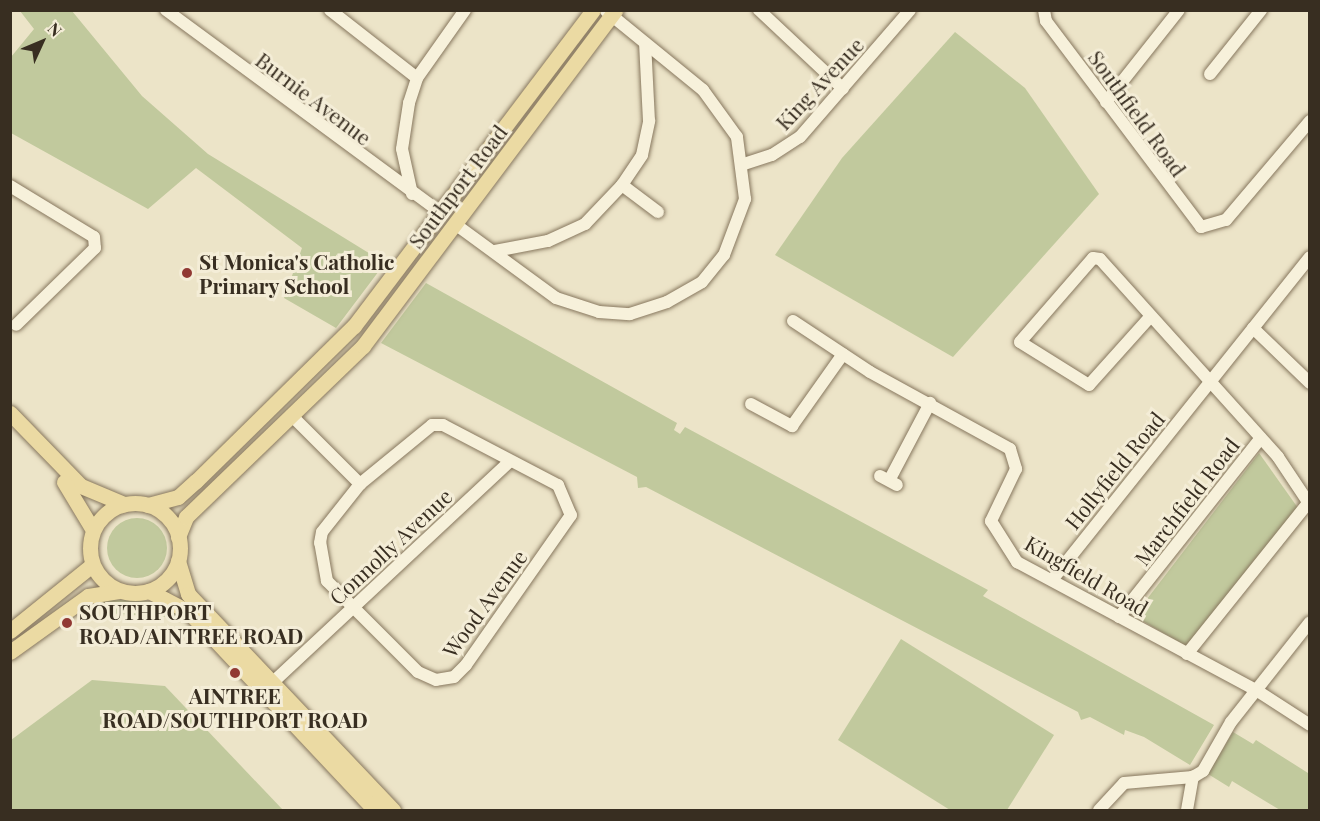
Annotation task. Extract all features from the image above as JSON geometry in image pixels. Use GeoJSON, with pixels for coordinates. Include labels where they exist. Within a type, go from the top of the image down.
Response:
{"type":"FeatureCollection","features":[{"type":"Feature","properties":{"kind":"main road","name":"Southport Road"},"geometry":{"type":"LineString","coordinates":[[148,505],[178,497],[312,370],[354,326],[593,10]]}},
{"type":"Feature","properties":{"kind":"main road","name":"Southport Road"},"geometry":{"type":"LineString","coordinates":[[178,537],[186,517],[363,346],[614,15]]}},
{"type":"Feature","properties":{"kind":"main road"},"geometry":{"type":"LineString","coordinates":[[10,413],[81,486],[124,504],[148,505],[165,515],[178,537],[178,561],[188,594],[393,810]]}},
{"type":"Feature","properties":{"kind":"main road"},"geometry":{"type":"LineString","coordinates":[[10,428],[75,493],[93,531],[93,565],[119,591]]}},
{"type":"Feature","properties":{"kind":"main road"},"geometry":{"type":"LineString","coordinates":[[93,531],[109,511],[124,504]]}},
{"type":"Feature","properties":{"kind":"main road"},"geometry":{"type":"LineString","coordinates":[[149,591],[168,580],[178,561]]}},
{"type":"Feature","properties":{"kind":"main road"},"geometry":{"type":"LineString","coordinates":[[10,631],[93,565]]}},
{"type":"Feature","properties":{"kind":"main road"},"geometry":{"type":"LineString","coordinates":[[10,652],[88,596],[119,591],[149,591],[189,612],[374,810]]}},
{"type":"Feature","properties":{"kind":"street","name":"Burnie Avenue"},"geometry":{"type":"LineString","coordinates":[[166,10],[412,194],[441,213]]}},
{"type":"Feature","properties":{"kind":"street"},"geometry":{"type":"LineString","coordinates":[[330,10],[417,78]]}},
{"type":"Feature","properties":{"kind":"street"},"geometry":{"type":"LineString","coordinates":[[412,194],[402,149],[417,78],[465,10]]}},
{"type":"Feature","properties":{"kind":"street"},"geometry":{"type":"LineString","coordinates":[[759,10],[843,89]]}},
{"type":"Feature","properties":{"kind":"street","name":"King Avenue"},"geometry":{"type":"LineString","coordinates":[[744,164],[792,144],[843,89],[910,10]]}},
{"type":"Feature","properties":{"kind":"street","name":"Southfield Road"},"geometry":{"type":"LineString","coordinates":[[1044,10],[1106,102],[1192,220],[1210,228],[1226,220],[1310,121]]}},
{"type":"Feature","properties":{"kind":"street"},"geometry":{"type":"LineString","coordinates":[[1106,102],[1179,10]]}},
{"type":"Feature","properties":{"kind":"street"},"geometry":{"type":"LineString","coordinates":[[1210,74],[1261,10]]}},
{"type":"Feature","properties":{"kind":"street"},"geometry":{"type":"LineString","coordinates":[[455,224],[495,251],[556,298],[599,312],[630,314],[667,302],[702,282],[724,255],[741,220],[744,164],[723,112],[614,15]]}},
{"type":"Feature","properties":{"kind":"street"},"geometry":{"type":"LineString","coordinates":[[495,251],[548,241],[585,224],[622,185],[642,155],[649,121],[645,43]]}},
{"type":"Feature","properties":{"kind":"street"},"geometry":{"type":"LineString","coordinates":[[622,185],[658,212]]}},
{"type":"Feature","properties":{"kind":"street"},"geometry":{"type":"LineString","coordinates":[[10,186],[94,237],[95,248],[16,325]]}},
{"type":"Feature","properties":{"kind":"street","name":"Hollyfield Road"},"geometry":{"type":"LineString","coordinates":[[1052,580],[1310,257]]}},
{"type":"Feature","properties":{"kind":"street"},"geometry":{"type":"LineString","coordinates":[[1150,317],[1089,385],[1020,342],[1093,258],[1100,259],[1208,384],[1261,438],[1309,504],[1187,654]]}},
{"type":"Feature","properties":{"kind":"street","name":"Kingfield Road"},"geometry":{"type":"LineString","coordinates":[[793,321],[843,354],[1012,452],[1016,469],[992,512],[992,526],[1017,562],[1256,690],[1310,725]]}},
{"type":"Feature","properties":{"kind":"street"},"geometry":{"type":"LineString","coordinates":[[1253,328],[1310,383]]}},
{"type":"Feature","properties":{"kind":"street"},"geometry":{"type":"LineString","coordinates":[[751,405],[792,426],[843,354]]}},
{"type":"Feature","properties":{"kind":"street"},"geometry":{"type":"LineString","coordinates":[[889,479],[930,403]]}},
{"type":"Feature","properties":{"kind":"street"},"geometry":{"type":"LineString","coordinates":[[291,415],[360,484]]}},
{"type":"Feature","properties":{"kind":"street"},"geometry":{"type":"LineString","coordinates":[[353,607],[327,581],[320,543],[322,532],[360,484],[432,425],[443,424],[509,462]]}},
{"type":"Feature","properties":{"kind":"street","name":"Marchfield Road"},"geometry":{"type":"LineString","coordinates":[[1119,617],[1261,438]]}},
{"type":"Feature","properties":{"kind":"street","name":"Connolly Avenue"},"geometry":{"type":"LineString","coordinates":[[271,684],[509,462]]}},
{"type":"Feature","properties":{"kind":"street","name":"Wood Avenue"},"geometry":{"type":"LineString","coordinates":[[353,607],[418,672],[436,680],[453,677],[571,515],[558,485],[509,462]]}},
{"type":"Feature","properties":{"kind":"street"},"geometry":{"type":"LineString","coordinates":[[1187,810],[1198,774],[1227,727],[1310,622]]}},
{"type":"Feature","properties":{"kind":"street"},"geometry":{"type":"LineString","coordinates":[[1099,810],[1124,783],[1198,774]]}},
{"type":"Feature","properties":{"kind":"green space"},"geometry":{"type":"Polygon","coordinates":[[[20,11],[72,11],[142,96],[208,154],[385,263],[336,328],[284,298],[302,248],[196,168],[148,209],[11,133],[11,57],[34,29],[20,11]]]}},
{"type":"Feature","properties":{"kind":"green space"},"geometry":{"type":"Polygon","coordinates":[[[955,32],[1025,88],[1099,194],[953,357],[775,255],[842,158],[955,32]]]}},
{"type":"Feature","properties":{"kind":"green space"},"geometry":{"type":"Polygon","coordinates":[[[426,283],[677,423],[674,430],[680,434],[685,427],[988,590],[983,596],[1214,725],[1190,765],[1144,737],[1125,730],[1124,735],[1090,717],[1081,720],[1078,712],[646,487],[638,488],[637,477],[381,343],[426,283]]]}},
{"type":"Feature","properties":{"kind":"green space"},"geometry":{"type":"Polygon","coordinates":[[[1259,453],[1298,508],[1186,646],[1134,616],[1259,453]]]}},
{"type":"Feature","properties":{"kind":"green space"},"geometry":{"type":"Polygon","coordinates":[[[137,518],[158,527],[167,548],[158,569],[137,578],[116,569],[107,548],[116,527],[137,518]]]}},
{"type":"Feature","properties":{"kind":"green space"},"geometry":{"type":"Polygon","coordinates":[[[108,599],[157,602],[187,618],[104,613],[96,602],[108,599]]]}},
{"type":"Feature","properties":{"kind":"green space"},"geometry":{"type":"Polygon","coordinates":[[[901,639],[1054,735],[1007,810],[950,810],[838,740],[901,639]]]}},
{"type":"Feature","properties":{"kind":"green space"},"geometry":{"type":"Polygon","coordinates":[[[92,680],[165,686],[283,810],[11,810],[11,740],[92,680]]]}},
{"type":"Feature","properties":{"kind":"green space"},"geometry":{"type":"Polygon","coordinates":[[[1233,732],[1253,744],[1256,740],[1308,773],[1309,810],[1280,810],[1232,781],[1229,787],[1208,774],[1233,732]]]}},
{"type":"Feature","properties":{"kind":"place","name":"St Monica's Catholic Primary School"},"geometry":{"type":"Point","coordinates":[187,273]}},
{"type":"Feature","properties":{"kind":"place","name":"SOUTHPORT ROAD/AINTREE ROAD"},"geometry":{"type":"Point","coordinates":[67,623]}},
{"type":"Feature","properties":{"kind":"place","name":"AINTREE ROAD/SOUTHPORT ROAD"},"geometry":{"type":"Point","coordinates":[235,673]}}]}
